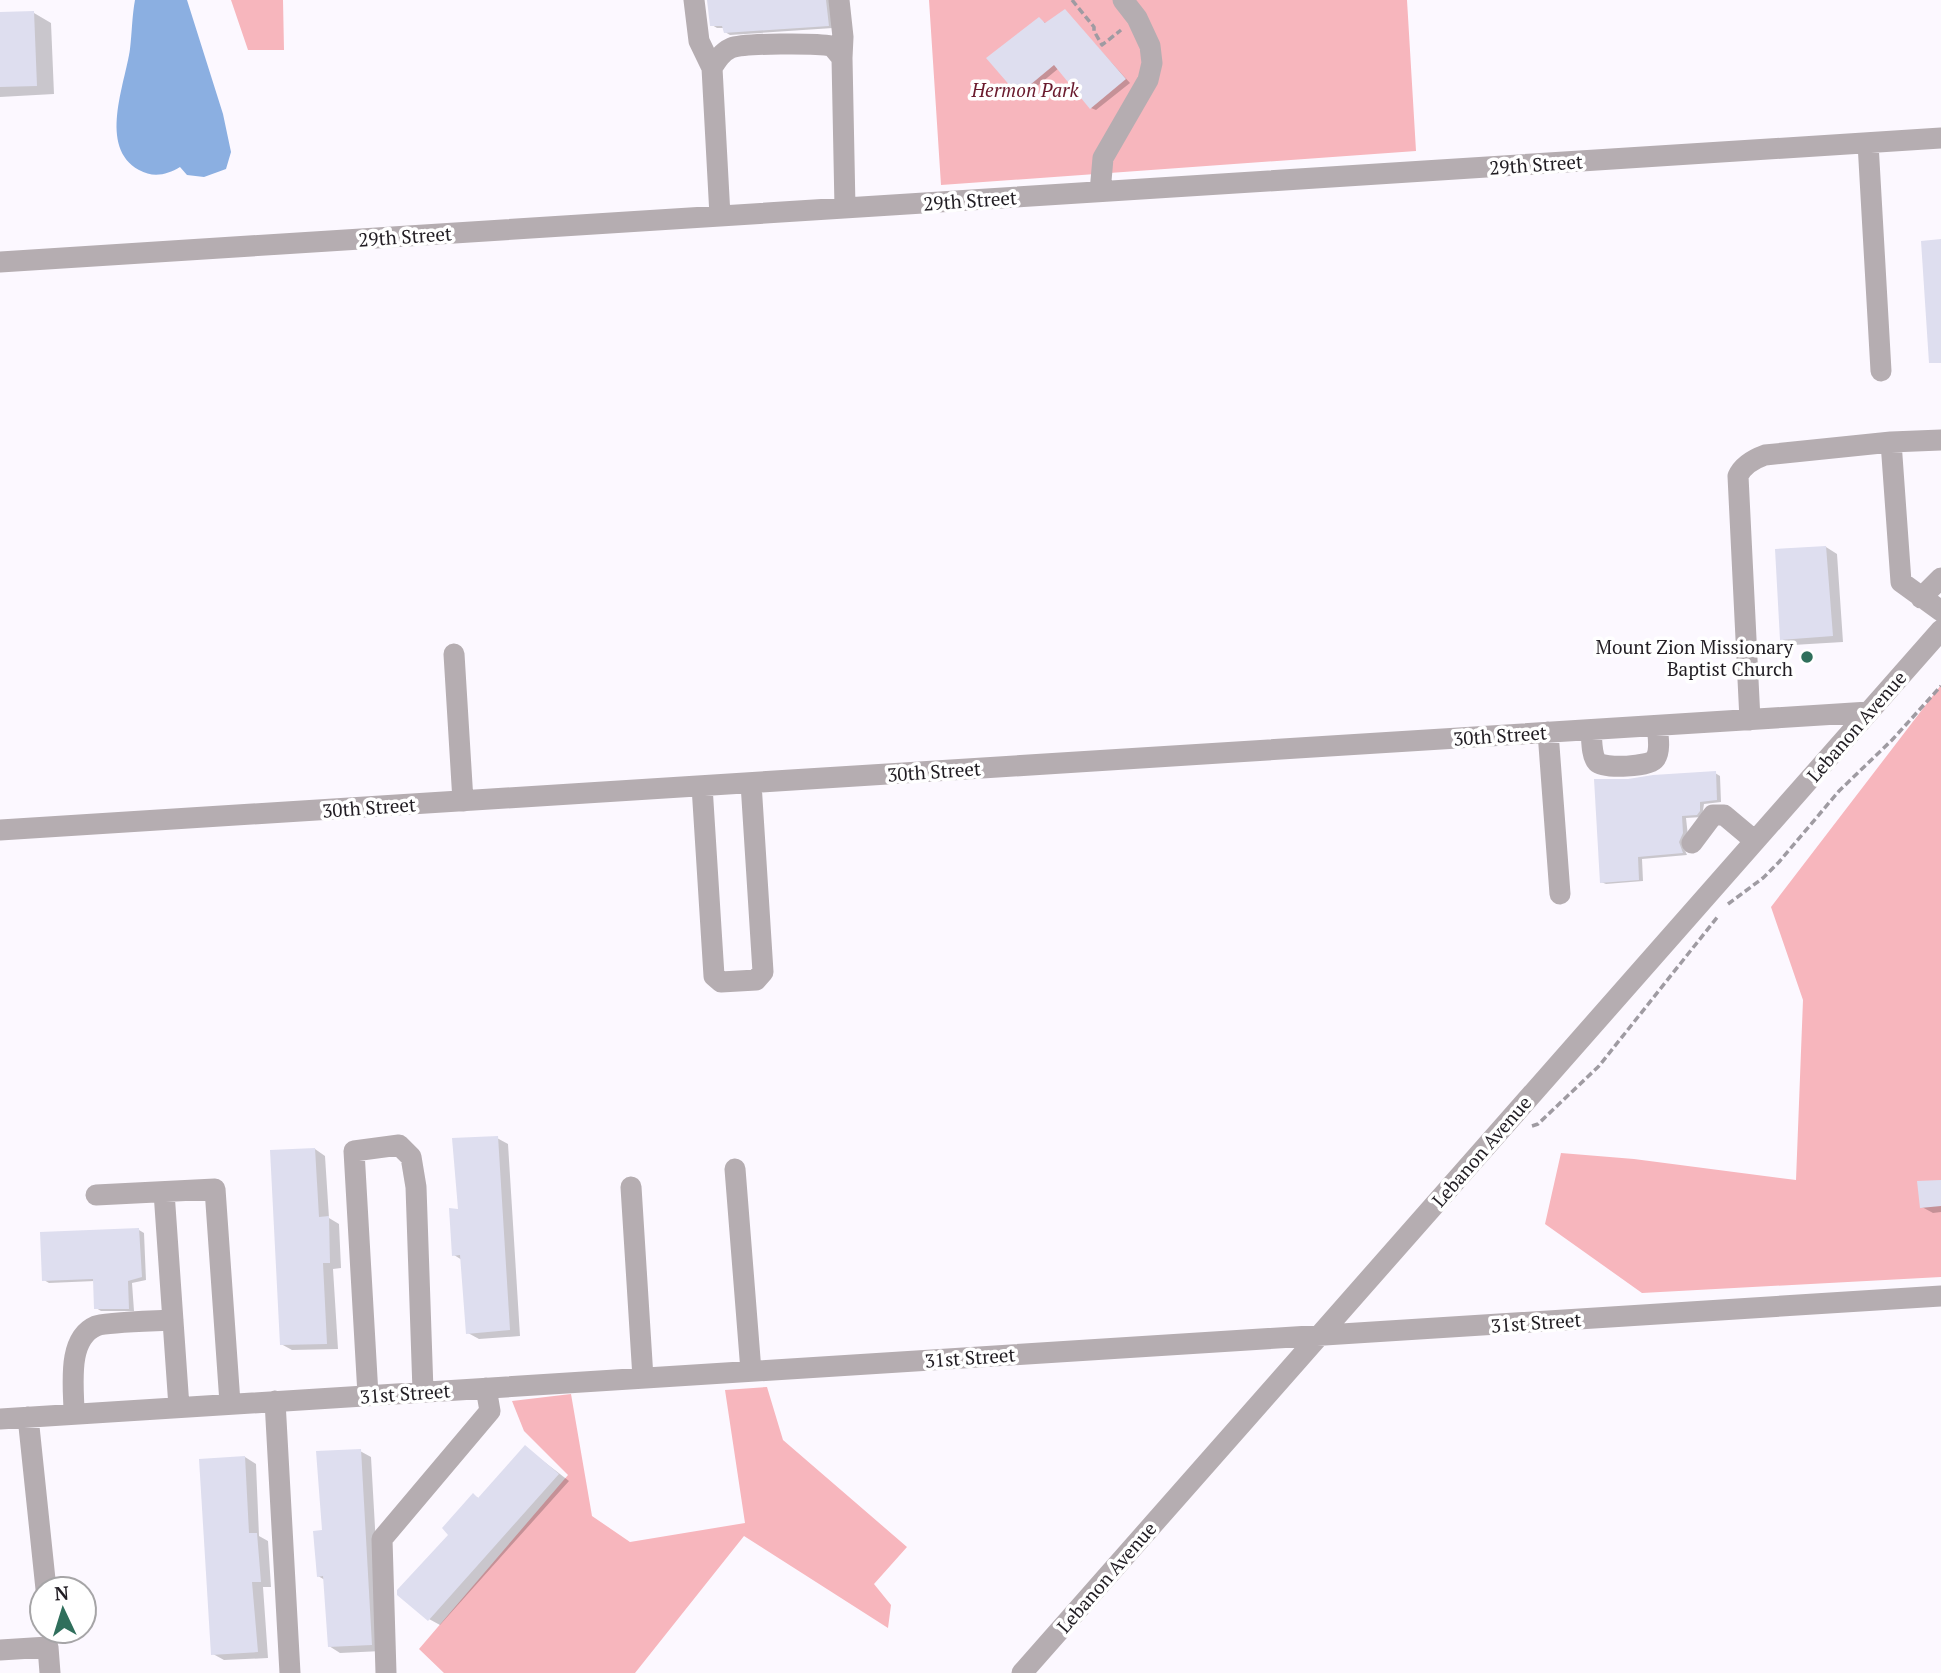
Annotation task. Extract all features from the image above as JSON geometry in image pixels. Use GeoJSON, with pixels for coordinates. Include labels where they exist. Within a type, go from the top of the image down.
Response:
{"type":"FeatureCollection","features":[{"type":"Feature","properties":{"kind":"street"},"geometry":{"type":"LineString","coordinates":[[694,0],[699,41],[712,68],[720,216]]}},
{"type":"Feature","properties":{"kind":"street"},"geometry":{"type":"LineString","coordinates":[[839,0],[843,37],[845,208]]}},
{"type":"Feature","properties":{"kind":"street"},"geometry":{"type":"LineString","coordinates":[[1100,192],[1103,158],[1148,80],[1152,63],[1150,46],[1137,18],[1124,0]]}},
{"type":"Feature","properties":{"kind":"street"},"geometry":{"type":"LineString","coordinates":[[712,68],[720,55],[732,47],[816,43],[832,46],[842,58]]}},
{"type":"Feature","properties":{"kind":"street","name":"29th Street"},"geometry":{"type":"LineString","coordinates":[[0,262],[1941,138]]}},
{"type":"Feature","properties":{"kind":"street"},"geometry":{"type":"LineString","coordinates":[[1868,143],[1881,371]]}},
{"type":"Feature","properties":{"kind":"street"},"geometry":{"type":"LineString","coordinates":[[1750,720],[1739,472],[1754,459],[1765,455],[1891,442],[1941,440]]}},
{"type":"Feature","properties":{"kind":"street"},"geometry":{"type":"LineString","coordinates":[[1891,442],[1901,582],[1941,611]]}},
{"type":"Feature","properties":{"kind":"street"},"geometry":{"type":"LineString","coordinates":[[1921,598],[1941,578]]}},
{"type":"Feature","properties":{"kind":"street","name":"Lebanon Avenue"},"geometry":{"type":"LineString","coordinates":[[1022,1673],[1941,631]]}},
{"type":"Feature","properties":{"kind":"street"},"geometry":{"type":"LineString","coordinates":[[454,654],[463,801]]}},
{"type":"Feature","properties":{"kind":"street","name":"30th Street"},"geometry":{"type":"LineString","coordinates":[[0,830],[1869,712]]}},
{"type":"Feature","properties":{"kind":"street"},"geometry":{"type":"LineString","coordinates":[[1591,730],[1594,756],[1598,763],[1607,766],[1648,764],[1655,759],[1658,750],[1657,726]]}},
{"type":"Feature","properties":{"kind":"street"},"geometry":{"type":"LineString","coordinates":[[1548,732],[1560,894]]}},
{"type":"Feature","properties":{"kind":"street"},"geometry":{"type":"LineString","coordinates":[[702,786],[714,976],[721,982],[756,980],[763,972],[751,783]]}},
{"type":"Feature","properties":{"kind":"street"},"geometry":{"type":"LineString","coordinates":[[1692,843],[1713,815],[1724,815],[1755,841]]}},
{"type":"Feature","properties":{"kind":"street"},"geometry":{"type":"LineString","coordinates":[[368,1395],[354,1151],[399,1145],[411,1157],[416,1187],[423,1391]]}},
{"type":"Feature","properties":{"kind":"street"},"geometry":{"type":"LineString","coordinates":[[735,1170],[751,1371]]}},
{"type":"Feature","properties":{"kind":"street"},"geometry":{"type":"LineString","coordinates":[[631,1187],[643,1378]]}},
{"type":"Feature","properties":{"kind":"street"},"geometry":{"type":"LineString","coordinates":[[96,1195],[215,1189],[230,1404]]}},
{"type":"Feature","properties":{"kind":"street"},"geometry":{"type":"LineString","coordinates":[[164,1192],[179,1407]]}},
{"type":"Feature","properties":{"kind":"street","name":"31st Street"},"geometry":{"type":"LineString","coordinates":[[0,1419],[1941,1296]]}},
{"type":"Feature","properties":{"kind":"street"},"geometry":{"type":"LineString","coordinates":[[74,1413],[76,1349],[85,1336],[96,1326],[173,1320]]}},
{"type":"Feature","properties":{"kind":"street"},"geometry":{"type":"LineString","coordinates":[[386,1673],[382,1539],[490,1411],[486,1388]]}},
{"type":"Feature","properties":{"kind":"street"},"geometry":{"type":"LineString","coordinates":[[275,1401],[290,1673]]}},
{"type":"Feature","properties":{"kind":"street"},"geometry":{"type":"LineString","coordinates":[[28,1417],[45,1575]]}},
{"type":"Feature","properties":{"kind":"street"},"geometry":{"type":"LineString","coordinates":[[0,1650],[28,1644]]}},
{"type":"Feature","properties":{"kind":"street"},"geometry":{"type":"LineString","coordinates":[[49,1645],[50,1673]]}},
{"type":"Feature","properties":{"kind":"path"},"geometry":{"type":"LineString","coordinates":[[1072,0],[1094,27],[1102,45],[1137,18]]}},
{"type":"Feature","properties":{"kind":"path"},"geometry":{"type":"LineString","coordinates":[[1525,1129],[1538,1124],[1599,1066],[1726,906],[1779,862],[1839,791],[1892,740],[1941,686]]}},
{"type":"Feature","properties":{"kind":"green space"},"geometry":{"type":"Polygon","coordinates":[[[231,0],[283,0],[284,50],[248,50],[231,0]]]}},
{"type":"Feature","properties":{"kind":"green space","name":"Hermon Park"},"geometry":{"type":"Polygon","coordinates":[[[929,0],[1407,0],[1416,151],[941,185],[929,0]]]}},
{"type":"Feature","properties":{"kind":"green space"},"geometry":{"type":"Polygon","coordinates":[[[1941,685],[1941,1277],[1642,1293],[1545,1224],[1561,1153],[1634,1159],[1796,1180],[1803,1000],[1771,907],[1941,685]]]}},
{"type":"Feature","properties":{"kind":"green space"},"geometry":{"type":"Polygon","coordinates":[[[767,1387],[783,1440],[907,1547],[874,1584],[891,1605],[888,1628],[744,1536],[635,1673],[444,1673],[419,1649],[568,1475],[524,1431],[512,1401],[571,1394],[592,1516],[630,1542],[745,1523],[725,1390],[767,1387]]]}},
{"type":"Feature","properties":{"kind":"water"},"geometry":{"type":"Polygon","coordinates":[[[135,0],[187,0],[223,114],[231,152],[226,169],[204,177],[187,175],[180,167],[155,175],[139,170],[127,160],[120,146],[117,114],[130,49],[135,0]]]}},
{"type":"Feature","properties":{"kind":"building"},"geometry":{"type":"Polygon","coordinates":[[[707,0],[826,0],[829,26],[724,33],[722,26],[710,26],[707,0]]]}},
{"type":"Feature","properties":{"kind":"building"},"geometry":{"type":"Polygon","coordinates":[[[1065,9],[1126,79],[1090,109],[1054,65],[1018,95],[986,58],[1039,17],[1045,23],[1065,9]]]}},
{"type":"Feature","properties":{"kind":"building"},"geometry":{"type":"Polygon","coordinates":[[[34,11],[37,86],[0,87],[0,12],[34,11]]]}},
{"type":"Feature","properties":{"kind":"building"},"geometry":{"type":"Polygon","coordinates":[[[1941,239],[1941,363],[1929,363],[1921,241],[1941,239]]]}},
{"type":"Feature","properties":{"kind":"building"},"geometry":{"type":"Polygon","coordinates":[[[1826,546],[1833,636],[1780,640],[1775,549],[1826,546]]]}},
{"type":"Feature","properties":{"kind":"building"},"geometry":{"type":"Polygon","coordinates":[[[1716,771],[1717,800],[1700,802],[1697,815],[1682,816],[1683,833],[1679,842],[1683,853],[1638,857],[1639,880],[1600,883],[1594,779],[1628,779],[1716,771]]]}},
{"type":"Feature","properties":{"kind":"building"},"geometry":{"type":"Polygon","coordinates":[[[498,1136],[510,1330],[466,1334],[460,1255],[452,1256],[449,1208],[458,1209],[452,1138],[498,1136]]]}},
{"type":"Feature","properties":{"kind":"building"},"geometry":{"type":"Polygon","coordinates":[[[315,1148],[319,1217],[329,1216],[330,1263],[323,1263],[327,1344],[280,1345],[270,1150],[315,1148]]]}},
{"type":"Feature","properties":{"kind":"building"},"geometry":{"type":"Polygon","coordinates":[[[1941,1180],[1941,1206],[1920,1208],[1917,1181],[1941,1180]]]}},
{"type":"Feature","properties":{"kind":"building"},"geometry":{"type":"Polygon","coordinates":[[[139,1228],[142,1277],[128,1281],[129,1309],[94,1309],[93,1279],[42,1281],[40,1232],[139,1228]]]}},
{"type":"Feature","properties":{"kind":"building"},"geometry":{"type":"Polygon","coordinates":[[[525,1445],[559,1474],[428,1621],[397,1595],[397,1590],[448,1535],[442,1528],[473,1493],[478,1498],[525,1445]]]}},
{"type":"Feature","properties":{"kind":"building"},"geometry":{"type":"Polygon","coordinates":[[[361,1449],[372,1645],[328,1647],[323,1576],[317,1577],[313,1531],[322,1530],[316,1451],[361,1449]]]}},
{"type":"Feature","properties":{"kind":"building"},"geometry":{"type":"Polygon","coordinates":[[[245,1456],[249,1533],[257,1533],[261,1582],[252,1582],[258,1652],[211,1655],[199,1459],[245,1456]]]}},
{"type":"Feature","properties":{"kind":"place","name":"Mount Zion Missionary Baptist Church"},"geometry":{"type":"Point","coordinates":[1807,657]}}]}
